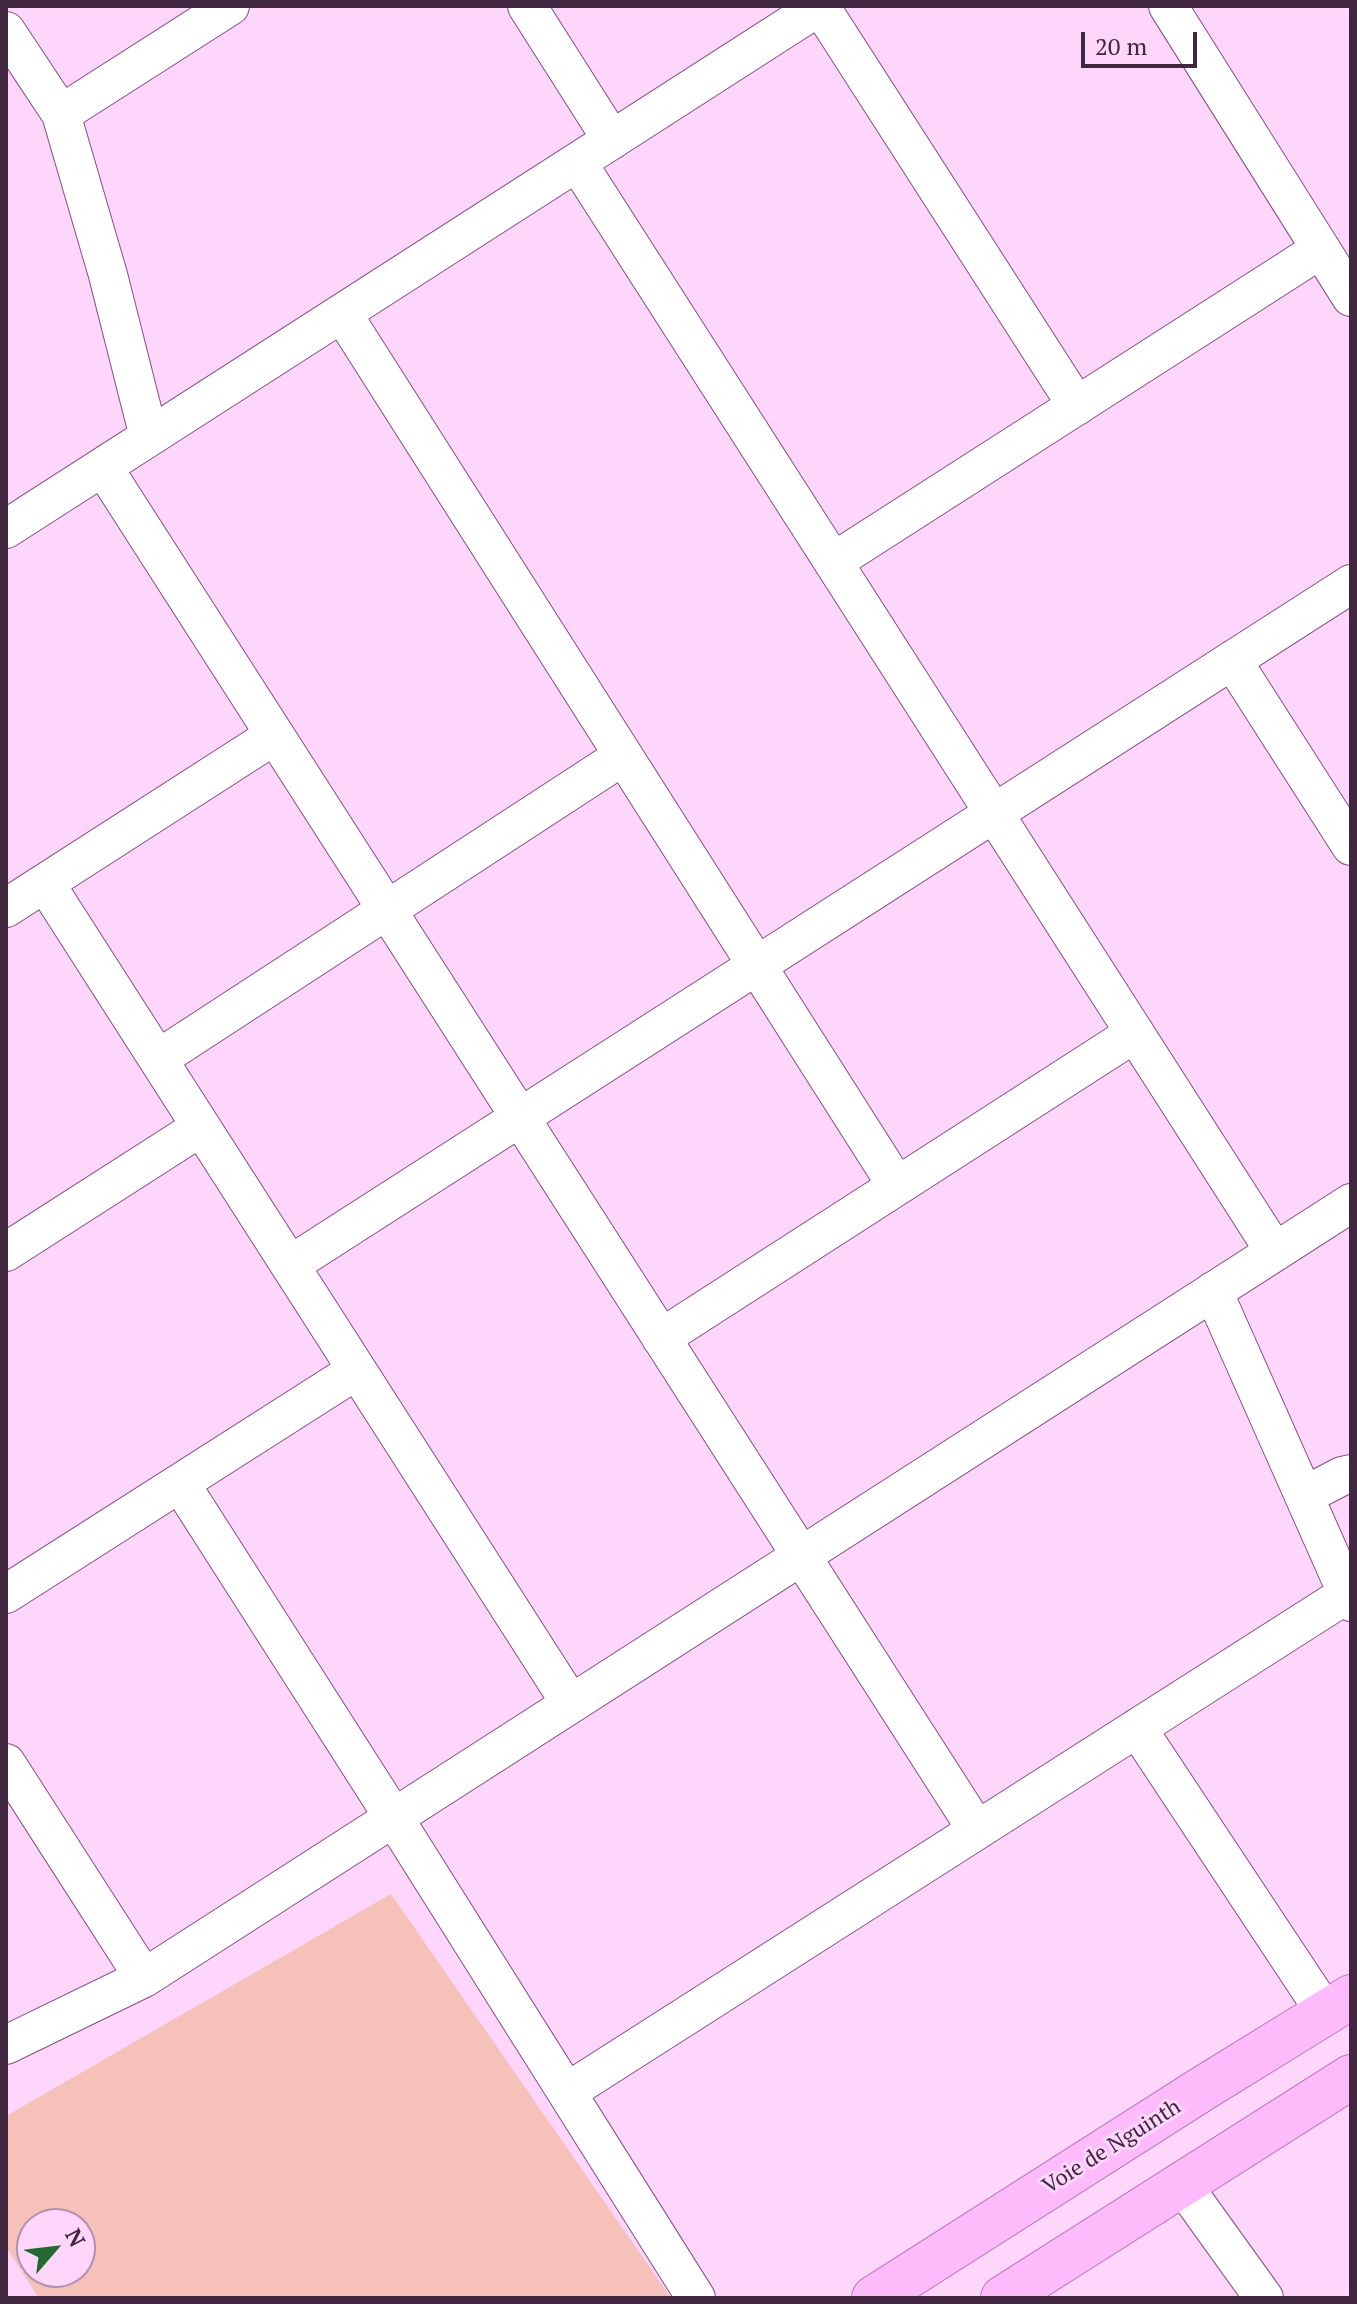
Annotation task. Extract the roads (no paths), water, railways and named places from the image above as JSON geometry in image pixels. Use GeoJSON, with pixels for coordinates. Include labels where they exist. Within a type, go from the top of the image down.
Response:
{"type":"FeatureCollection","features":[{"type":"Feature","properties":{"kind":"highway","name":"Voie de Nguinth"},"geometry":{"type":"LineString","coordinates":[[874,2298],[1338,2005]]}},
{"type":"Feature","properties":{"kind":"highway"},"geometry":{"type":"LineString","coordinates":[[1003,2298],[1351,2077]]}},
{"type":"Feature","properties":{"kind":"street"},"geometry":{"type":"LineString","coordinates":[[61,114],[230,6]]}},
{"type":"Feature","properties":{"kind":"street"},"geometry":{"type":"LineString","coordinates":[[527,6],[612,140]]}},
{"type":"Feature","properties":{"kind":"street"},"geometry":{"type":"LineString","coordinates":[[6,529],[820,6],[1077,406]]}},
{"type":"Feature","properties":{"kind":"street"},"geometry":{"type":"LineString","coordinates":[[1168,6],[1351,297]]}},
{"type":"Feature","properties":{"kind":"street"},"geometry":{"type":"LineString","coordinates":[[6,31],[61,114],[108,275],[149,437]]}},
{"type":"Feature","properties":{"kind":"street"},"geometry":{"type":"LineString","coordinates":[[577,162],[1275,1252]]}},
{"type":"Feature","properties":{"kind":"street"},"geometry":{"type":"LineString","coordinates":[[833,562],[1321,249]]}},
{"type":"Feature","properties":{"kind":"street"},"geometry":{"type":"LineString","coordinates":[[342,313],[897,1186]]}},
{"type":"Feature","properties":{"kind":"street"},"geometry":{"type":"LineString","coordinates":[[103,467],[977,1830]]}},
{"type":"Feature","properties":{"kind":"street"},"geometry":{"type":"LineString","coordinates":[[290,1265],[1351,584]]}},
{"type":"Feature","properties":{"kind":"street"},"geometry":{"type":"LineString","coordinates":[[1232,660],[1351,846]]}},
{"type":"Feature","properties":{"kind":"street"},"geometry":{"type":"LineString","coordinates":[[6,908],[275,735]]}},
{"type":"Feature","properties":{"kind":"street"},"geometry":{"type":"LineString","coordinates":[[158,1059],[623,756]]}},
{"type":"Feature","properties":{"kind":"street"},"geometry":{"type":"LineString","coordinates":[[45,883],[571,1704]]}},
{"type":"Feature","properties":{"kind":"street"},"geometry":{"type":"LineString","coordinates":[[661,1338],[1135,1033]]}},
{"type":"Feature","properties":{"kind":"street"},"geometry":{"type":"LineString","coordinates":[[6,1252],[201,1127]]}},
{"type":"Feature","properties":{"kind":"street"},"geometry":{"type":"LineString","coordinates":[[6,2045],[144,1978],[1351,1203]]}},
{"type":"Feature","properties":{"kind":"street"},"geometry":{"type":"LineString","coordinates":[[567,2092],[1137,1728],[1349,1598],[1213,1291]]}},
{"type":"Feature","properties":{"kind":"street"},"geometry":{"type":"LineString","coordinates":[[6,1594],[357,1370]]}},
{"type":"Feature","properties":{"kind":"street"},"geometry":{"type":"LineString","coordinates":[[1304,1496],[1351,1474]]}},
{"type":"Feature","properties":{"kind":"street"},"geometry":{"type":"LineString","coordinates":[[180,1483],[696,2298]]}},
{"type":"Feature","properties":{"kind":"street"},"geometry":{"type":"LineString","coordinates":[[1137,1728],[1338,2005]]}},
{"type":"Feature","properties":{"kind":"street"},"geometry":{"type":"LineString","coordinates":[[6,1763],[144,1978]]}},
{"type":"Feature","properties":{"kind":"street"},"geometry":{"type":"LineString","coordinates":[[1182,2184],[1264,2298]]}}]}
